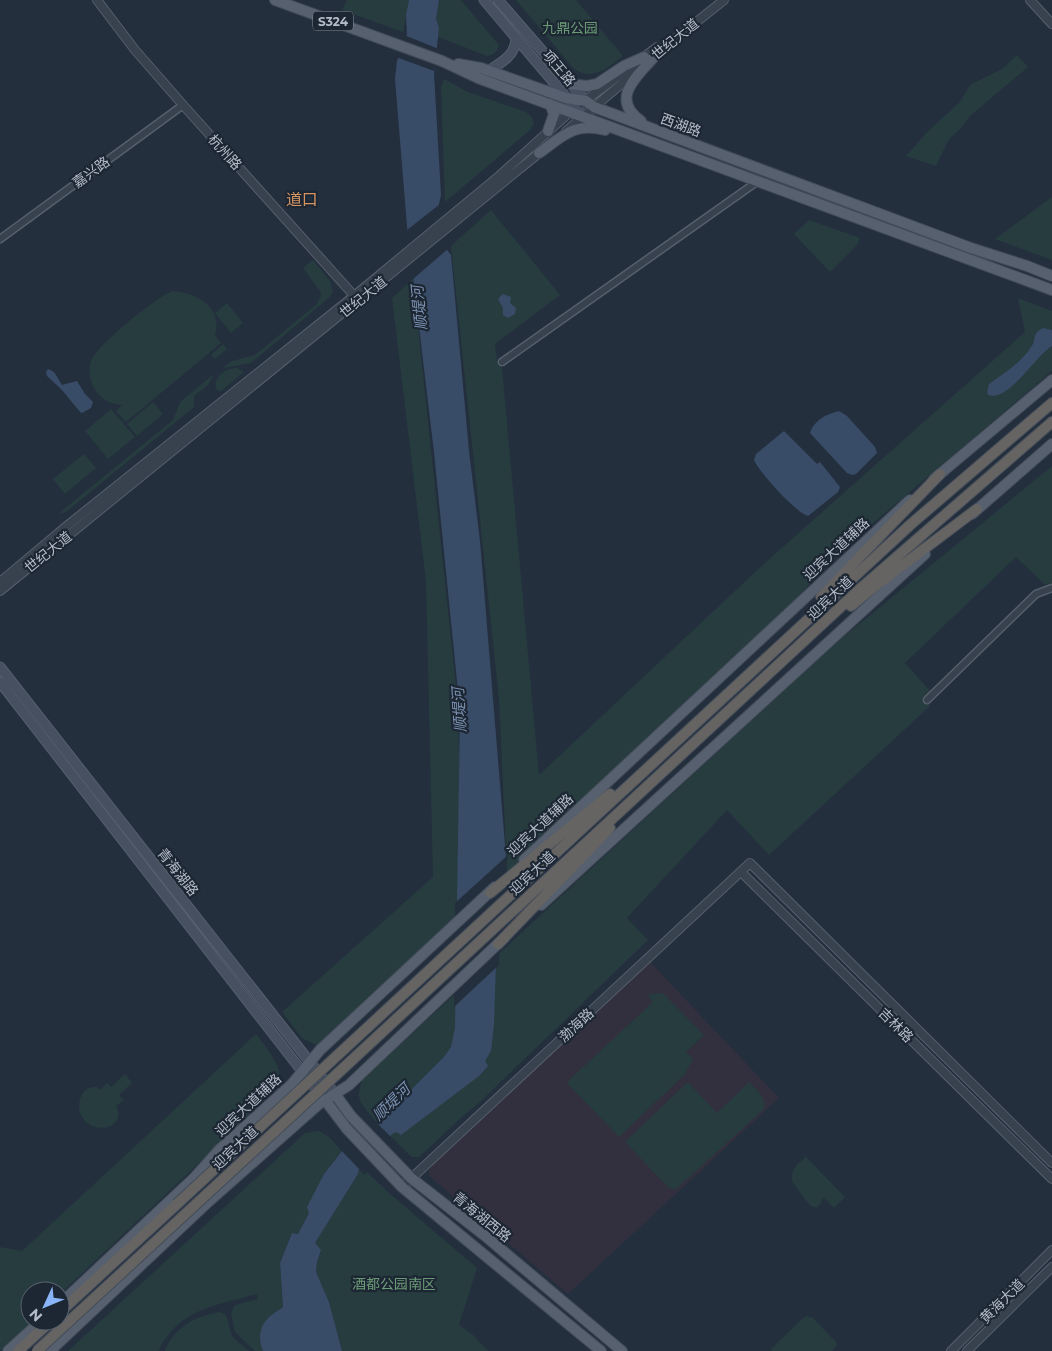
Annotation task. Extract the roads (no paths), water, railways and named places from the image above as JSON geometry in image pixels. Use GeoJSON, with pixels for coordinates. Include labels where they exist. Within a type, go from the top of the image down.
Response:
{"type":"FeatureCollection","features":[{"type":"Feature","properties":{"kind":"highway","name":"迎宾大道"},"geometry":{"type":"LineString","coordinates":[[70,1303],[910,524],[1052,403]]}},
{"type":"Feature","properties":{"kind":"highway","name":"迎宾大道"},"geometry":{"type":"LineString","coordinates":[[37,1351],[861,588],[1052,422]]}},
{"type":"Feature","properties":{"kind":"highway"},"geometry":{"type":"LineString","coordinates":[[749,672],[767,647],[825,593],[940,474]]}},
{"type":"Feature","properties":{"kind":"highway"},"geometry":{"type":"LineString","coordinates":[[742,698],[768,682],[838,617],[879,583],[977,509]]}},
{"type":"Feature","properties":{"kind":"highway"},"geometry":{"type":"LineString","coordinates":[[498,944],[608,831],[688,756],[729,710]]}},
{"type":"Feature","properties":{"kind":"highway"},"geometry":{"type":"LineString","coordinates":[[490,893],[602,800],[647,767]]}},
{"type":"Feature","properties":{"kind":"highway"},"geometry":{"type":"LineString","coordinates":[[18,1351],[39,1331]]}},
{"type":"Feature","properties":{"kind":"main road","name":"S324"},"geometry":{"type":"LineString","coordinates":[[275,0],[442,61]]}},
{"type":"Feature","properties":{"kind":"main road","name":"项王路"},"geometry":{"type":"LineString","coordinates":[[484,0],[566,98],[573,110]]}},
{"type":"Feature","properties":{"kind":"main road","name":"项王路"},"geometry":{"type":"LineString","coordinates":[[498,0],[570,84],[590,104]]}},
{"type":"Feature","properties":{"kind":"main road"},"geometry":{"type":"LineString","coordinates":[[488,71],[506,59],[516,46],[516,38]]}},
{"type":"Feature","properties":{"kind":"main road"},"geometry":{"type":"LineString","coordinates":[[570,84],[587,86],[597,84],[624,66],[649,56]]}},
{"type":"Feature","properties":{"kind":"main road"},"geometry":{"type":"LineString","coordinates":[[649,56],[630,84],[626,102],[632,114],[640,121],[678,138]]}},
{"type":"Feature","properties":{"kind":"main road","name":"西湖路"},"geometry":{"type":"LineString","coordinates":[[442,61],[488,71],[566,98],[590,104],[971,248],[1052,275]]}},
{"type":"Feature","properties":{"kind":"main road","name":"西湖路"},"geometry":{"type":"LineString","coordinates":[[442,61],[478,78],[550,104],[573,110],[583,116],[1052,290]]}},
{"type":"Feature","properties":{"kind":"main road"},"geometry":{"type":"LineString","coordinates":[[548,131],[554,114],[550,104]]}},
{"type":"Feature","properties":{"kind":"main road"},"geometry":{"type":"LineString","coordinates":[[539,153],[569,132],[586,127],[610,131],[669,148]]}},
{"type":"Feature","properties":{"kind":"main road","name":"迎宾大道辅路"},"geometry":{"type":"LineString","coordinates":[[512,873],[900,508],[1052,380]]}},
{"type":"Feature","properties":{"kind":"main road"},"geometry":{"type":"LineString","coordinates":[[50,1351],[206,1203],[325,1100],[349,1085],[498,944],[902,573],[1052,444]]}},
{"type":"Feature","properties":{"kind":"main road","name":"青海湖路"},"geometry":{"type":"LineString","coordinates":[[0,666],[335,1094]]}},
{"type":"Feature","properties":{"kind":"main road","name":"青海湖路"},"geometry":{"type":"LineString","coordinates":[[0,682],[325,1100]]}},
{"type":"Feature","properties":{"kind":"main road","name":"迎宾大道辅路"},"geometry":{"type":"LineString","coordinates":[[70,1295],[194,1178],[219,1150],[292,1084],[320,1050],[490,893]]}},
{"type":"Feature","properties":{"kind":"main road","name":"青海湖西路"},"geometry":{"type":"LineString","coordinates":[[335,1094],[356,1121],[411,1178],[484,1234],[622,1351]]}},
{"type":"Feature","properties":{"kind":"main road","name":"青海湖西路"},"geometry":{"type":"LineString","coordinates":[[325,1100],[347,1129],[402,1187],[601,1351]]}},
{"type":"Feature","properties":{"kind":"main road"},"geometry":{"type":"LineString","coordinates":[[8,1351],[30,1331]]}},
{"type":"Feature","properties":{"kind":"street","name":"杭州路"},"geometry":{"type":"LineString","coordinates":[[97,0],[135,50],[356,298]]}},
{"type":"Feature","properties":{"kind":"street","name":"世纪大道"},"geometry":{"type":"LineString","coordinates":[[0,591],[408,256],[447,219],[499,176],[573,110],[590,104],[716,0]]}},
{"type":"Feature","properties":{"kind":"street","name":"世纪大道"},"geometry":{"type":"LineString","coordinates":[[649,56],[724,0]]}},
{"type":"Feature","properties":{"kind":"street"},"geometry":{"type":"LineString","coordinates":[[1030,0],[1052,24]]}},
{"type":"Feature","properties":{"kind":"street","name":"世纪大道"},"geometry":{"type":"LineString","coordinates":[[408,256],[448,229],[539,153],[583,116],[590,104]]}},
{"type":"Feature","properties":{"kind":"street","name":"嘉兴路"},"geometry":{"type":"LineString","coordinates":[[0,239],[183,105]]}},
{"type":"Feature","properties":{"kind":"street"},"geometry":{"type":"LineString","coordinates":[[502,362],[758,181]]}},
{"type":"Feature","properties":{"kind":"street","name":"世纪大道"},"geometry":{"type":"LineString","coordinates":[[0,582],[63,529],[356,298]]}},
{"type":"Feature","properties":{"kind":"street"},"geometry":{"type":"LineString","coordinates":[[927,700],[1036,594],[1052,588]]}},
{"type":"Feature","properties":{"kind":"street","name":"渤海路"},"geometry":{"type":"LineString","coordinates":[[402,1187],[750,863]]}},
{"type":"Feature","properties":{"kind":"street","name":"吉林路"},"geometry":{"type":"LineString","coordinates":[[750,863],[1052,1163]]}},
{"type":"Feature","properties":{"kind":"street","name":"吉林路"},"geometry":{"type":"LineString","coordinates":[[740,872],[1052,1178]]}},
{"type":"Feature","properties":{"kind":"street","name":"黄海大道"},"geometry":{"type":"LineString","coordinates":[[952,1351],[1052,1250]]}},
{"type":"Feature","properties":{"kind":"street","name":"黄海大道"},"geometry":{"type":"LineString","coordinates":[[967,1351],[1052,1267]]}},
{"type":"Feature","properties":{"kind":"water","name":"顺堤河"},"geometry":{"type":"Polygon","coordinates":[[[409,0],[439,0],[436,19],[439,28],[434,74],[441,195],[439,204],[447,250],[451,255],[469,451],[480,541],[506,857],[499,873],[494,1024],[491,1051],[485,1061],[488,1066],[479,1076],[401,1135],[396,1132],[392,1134],[359,1169],[358,1174],[315,1243],[321,1250],[316,1272],[329,1302],[342,1351],[263,1351],[260,1336],[263,1326],[274,1313],[283,1307],[280,1263],[292,1233],[298,1234],[309,1213],[307,1207],[324,1174],[342,1151],[382,1119],[444,1057],[451,1047],[455,1028],[460,711],[434,452],[407,226],[395,79],[397,61],[407,34],[406,15],[409,0]]]}},
{"type":"Feature","properties":{"kind":"water"},"geometry":{"type":"Polygon","coordinates":[[[503,294],[511,297],[510,303],[516,308],[515,314],[508,318],[503,315],[503,308],[498,299],[503,294]]]}},
{"type":"Feature","properties":{"kind":"water"},"geometry":{"type":"Polygon","coordinates":[[[1043,328],[1052,330],[1052,346],[1045,351],[1021,378],[1003,393],[995,396],[987,394],[989,384],[1011,368],[1027,353],[1037,333],[1043,328]]]}},
{"type":"Feature","properties":{"kind":"water"},"geometry":{"type":"Polygon","coordinates":[[[48,369],[54,372],[62,385],[77,381],[85,394],[93,402],[91,408],[82,413],[80,412],[62,390],[47,376],[46,372],[48,369]]]}},
{"type":"Feature","properties":{"kind":"water"},"geometry":{"type":"Polygon","coordinates":[[[839,411],[847,416],[875,447],[877,453],[856,474],[852,475],[847,473],[810,433],[815,424],[822,418],[839,411]]]}},
{"type":"Feature","properties":{"kind":"water"},"geometry":{"type":"Polygon","coordinates":[[[784,431],[817,464],[820,462],[840,487],[838,492],[808,516],[795,508],[778,491],[754,460],[756,454],[784,431]]]}},
{"type":"Feature","properties":{"kind":"district","name":"道口"},"geometry":{"type":"Point","coordinates":[302,199]}},
{"type":"Feature","properties":{"kind":"park label","name":"九鼎公园"},"geometry":{"type":"Point","coordinates":[570,28]}},
{"type":"Feature","properties":{"kind":"park label","name":"酒都公园南区"},"geometry":{"type":"Point","coordinates":[394,1284]}}]}
